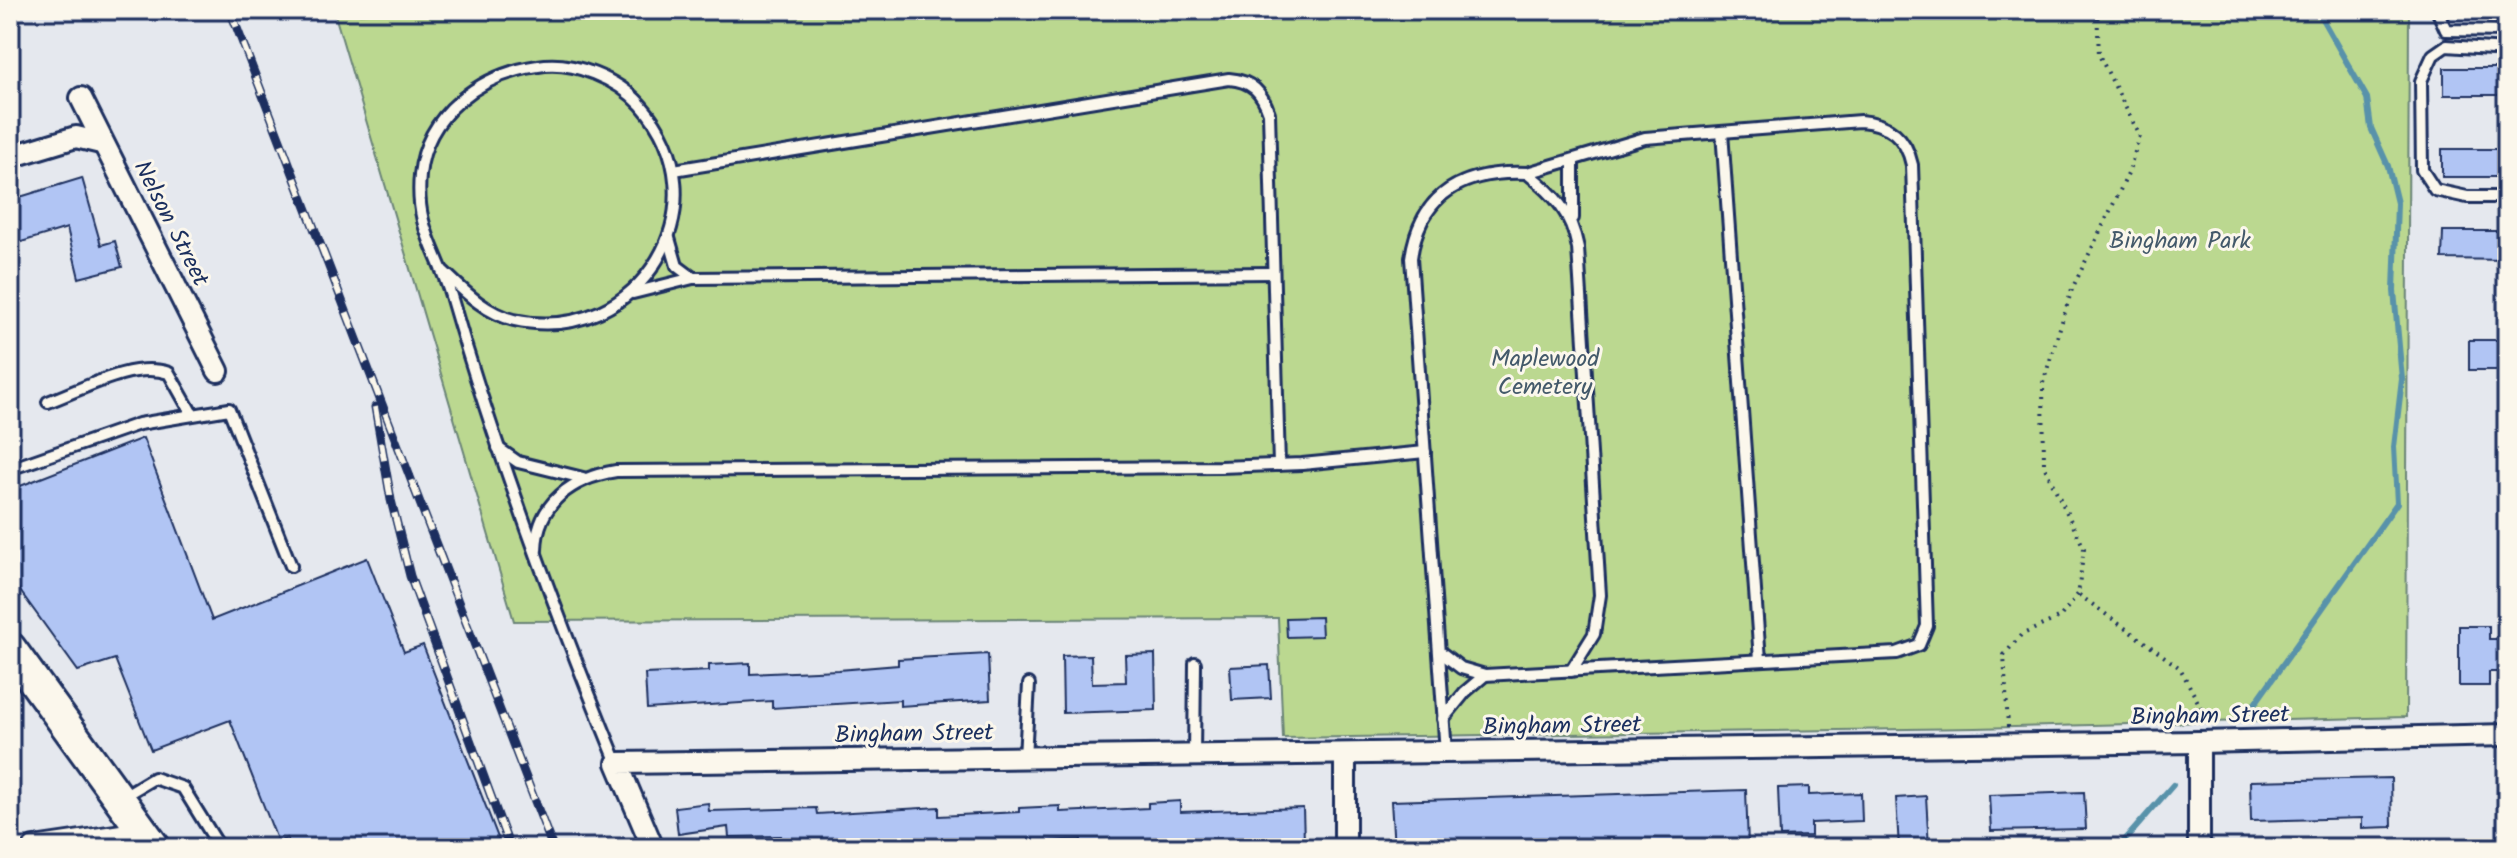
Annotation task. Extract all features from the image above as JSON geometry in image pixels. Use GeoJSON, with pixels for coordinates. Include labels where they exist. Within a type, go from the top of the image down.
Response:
{"type":"FeatureCollection","features":[{"type":"Feature","properties":{"kind":"main road"},"geometry":{"type":"LineString","coordinates":[[10,648],[149,840]]}},
{"type":"Feature","properties":{"kind":"street","name":"Nelson Street"},"geometry":{"type":"LineString","coordinates":[[81,98],[218,371]]}},
{"type":"Feature","properties":{"kind":"street"},"geometry":{"type":"LineString","coordinates":[[10,157],[76,137],[101,143]]}},
{"type":"Feature","properties":{"kind":"street","name":"Bingham Street"},"geometry":{"type":"LineString","coordinates":[[617,763],[2009,745],[2507,735]]}},
{"type":"Feature","properties":{"kind":"street"},"geometry":{"type":"LineString","coordinates":[[2199,848],[2208,742]]}},
{"type":"Feature","properties":{"kind":"street"},"geometry":{"type":"LineString","coordinates":[[1345,754],[1345,848]]}},
{"type":"Feature","properties":{"kind":"street"},"geometry":{"type":"LineString","coordinates":[[617,763],[653,848]]}},
{"type":"Feature","properties":{"kind":"street"},"geometry":{"type":"LineString","coordinates":[[34,848],[149,840]]}},
{"type":"Feature","properties":{"kind":"lane"},"geometry":{"type":"LineString","coordinates":[[2437,10],[2446,30],[2446,46]]}},
{"type":"Feature","properties":{"kind":"lane"},"geometry":{"type":"LineString","coordinates":[[2446,30],[2507,31]]}},
{"type":"Feature","properties":{"kind":"lane"},"geometry":{"type":"LineString","coordinates":[[2507,50],[2446,46],[2433,55],[2421,81],[2422,170],[2435,190],[2467,197],[2507,197]]}},
{"type":"Feature","properties":{"kind":"lane"},"geometry":{"type":"LineString","coordinates":[[617,763],[496,446],[443,271],[427,241],[419,206],[420,171],[431,137],[451,108],[478,85],[510,70],[545,65],[568,67],[612,82],[640,104],[665,139],[674,170],[674,222],[659,261],[631,294]]}},
{"type":"Feature","properties":{"kind":"lane"},"geometry":{"type":"LineString","coordinates":[[674,170],[1219,81],[1244,81],[1264,99],[1269,113],[1279,465]]}},
{"type":"Feature","properties":{"kind":"lane"},"geometry":{"type":"LineString","coordinates":[[1439,651],[1461,668],[1485,675],[1897,653],[1919,645],[1927,626],[1912,165],[1901,137],[1872,122],[1645,138],[1527,173],[1492,173],[1450,188],[1434,201],[1414,236],[1411,258],[1446,753]]}},
{"type":"Feature","properties":{"kind":"lane"},"geometry":{"type":"LineString","coordinates":[[1722,132],[1760,660]]}},
{"type":"Feature","properties":{"kind":"lane"},"geometry":{"type":"LineString","coordinates":[[1571,671],[1594,634],[1600,595],[1578,248],[1573,224],[1573,161]]}},
{"type":"Feature","properties":{"kind":"lane"},"geometry":{"type":"LineString","coordinates":[[1527,173],[1557,198],[1573,224]]}},
{"type":"Feature","properties":{"kind":"lane"},"geometry":{"type":"LineString","coordinates":[[669,236],[677,266],[693,278]]}},
{"type":"Feature","properties":{"kind":"lane"},"geometry":{"type":"LineString","coordinates":[[443,271],[474,301],[512,319],[554,324],[595,315],[631,294],[693,278],[1273,273]]}},
{"type":"Feature","properties":{"kind":"lane"},"geometry":{"type":"LineString","coordinates":[[48,402],[139,369],[156,369],[169,373],[192,414]]}},
{"type":"Feature","properties":{"kind":"lane"},"geometry":{"type":"LineString","coordinates":[[10,469],[139,424],[229,409],[291,566]]}},
{"type":"Feature","properties":{"kind":"lane"},"geometry":{"type":"LineString","coordinates":[[496,446],[518,462],[583,478],[634,470],[1279,465],[1425,452]]}},
{"type":"Feature","properties":{"kind":"lane"},"geometry":{"type":"LineString","coordinates":[[536,556],[536,540],[547,510],[560,494],[583,478]]}},
{"type":"Feature","properties":{"kind":"lane"},"geometry":{"type":"LineString","coordinates":[[1194,756],[1195,663]]}},
{"type":"Feature","properties":{"kind":"lane"},"geometry":{"type":"LineString","coordinates":[[1443,719],[1465,692],[1485,675]]}},
{"type":"Feature","properties":{"kind":"lane"},"geometry":{"type":"LineString","coordinates":[[1025,758],[1029,684]]}},
{"type":"Feature","properties":{"kind":"lane"},"geometry":{"type":"LineString","coordinates":[[119,799],[154,778],[183,788],[220,848]]}},
{"type":"Feature","properties":{"kind":"path"},"geometry":{"type":"LineString","coordinates":[[2009,745],[2004,655],[2021,635],[2060,617],[2078,594],[2084,548],[2044,466],[2043,383],[2072,289],[2128,174],[2140,136],[2099,55],[2097,10]]}},
{"type":"Feature","properties":{"kind":"path"},"geometry":{"type":"LineString","coordinates":[[2078,594],[2180,668],[2198,698],[2208,742]]}},
{"type":"Feature","properties":{"kind":"green space","name":"Maplewood Cemetery"},"geometry":{"type":"Polygon","coordinates":[[[418,10],[2409,10],[2406,717],[1976,728],[1283,738],[1278,618],[514,621],[335,15],[418,10]]]}},
{"type":"Feature","properties":{"kind":"building"},"geometry":{"type":"Polygon","coordinates":[[[2444,68],[2507,68],[2507,95],[2444,95],[2444,68]]]}},
{"type":"Feature","properties":{"kind":"building"},"geometry":{"type":"Polygon","coordinates":[[[2442,149],[2507,149],[2507,177],[2442,177],[2442,149]]]}},
{"type":"Feature","properties":{"kind":"building"},"geometry":{"type":"Polygon","coordinates":[[[82,178],[101,245],[115,241],[122,267],[79,278],[67,228],[18,243],[10,217],[10,200],[82,178]]]}},
{"type":"Feature","properties":{"kind":"building"},"geometry":{"type":"Polygon","coordinates":[[[2443,231],[2507,231],[2507,260],[2442,259],[2443,231]]]}},
{"type":"Feature","properties":{"kind":"building"},"geometry":{"type":"Polygon","coordinates":[[[2469,340],[2507,340],[2507,370],[2469,370],[2469,340]]]}},
{"type":"Feature","properties":{"kind":"building"},"geometry":{"type":"Polygon","coordinates":[[[143,438],[212,620],[367,558],[404,652],[423,645],[502,848],[291,848],[287,838],[278,842],[230,720],[151,750],[115,659],[78,671],[10,577],[10,490],[143,438]]]}},
{"type":"Feature","properties":{"kind":"building"},"geometry":{"type":"Polygon","coordinates":[[[1321,617],[1322,636],[1287,637],[1286,618],[1321,617]]]}},
{"type":"Feature","properties":{"kind":"building"},"geometry":{"type":"Polygon","coordinates":[[[2459,626],[2489,626],[2489,639],[2507,639],[2507,672],[2489,672],[2489,686],[2459,686],[2459,626]]]}},
{"type":"Feature","properties":{"kind":"building"},"geometry":{"type":"Polygon","coordinates":[[[988,654],[990,700],[900,706],[900,700],[772,708],[772,701],[647,709],[645,674],[709,671],[709,665],[750,663],[750,674],[838,670],[898,665],[898,659],[988,654]]]}},
{"type":"Feature","properties":{"kind":"building"},"geometry":{"type":"Polygon","coordinates":[[[1155,654],[1156,710],[1063,713],[1062,656],[1091,655],[1092,683],[1126,682],[1125,655],[1155,654]]]}},
{"type":"Feature","properties":{"kind":"building"},"geometry":{"type":"Polygon","coordinates":[[[1269,665],[1271,698],[1232,700],[1230,667],[1269,665]]]}},
{"type":"Feature","properties":{"kind":"building"},"geometry":{"type":"Polygon","coordinates":[[[2391,778],[2392,827],[2362,828],[2362,818],[2251,821],[2250,781],[2391,778]]]}},
{"type":"Feature","properties":{"kind":"building"},"geometry":{"type":"Polygon","coordinates":[[[1809,787],[1809,795],[1861,793],[1862,821],[1811,823],[1811,836],[1780,837],[1778,788],[1809,787]]]}},
{"type":"Feature","properties":{"kind":"building"},"geometry":{"type":"Polygon","coordinates":[[[1746,790],[1748,845],[1710,848],[1683,848],[1683,843],[1394,848],[1391,801],[1746,790]]]}},
{"type":"Feature","properties":{"kind":"building"},"geometry":{"type":"Polygon","coordinates":[[[2084,792],[2086,829],[1991,831],[1989,795],[2084,792]]]}},
{"type":"Feature","properties":{"kind":"building"},"geometry":{"type":"Polygon","coordinates":[[[1926,796],[1929,848],[1899,848],[1896,798],[1926,796]]]}},
{"type":"Feature","properties":{"kind":"building"},"geometry":{"type":"Polygon","coordinates":[[[1180,801],[1180,812],[1303,808],[1304,842],[1182,848],[1150,848],[1150,843],[1081,846],[1081,839],[993,844],[993,848],[962,848],[961,841],[876,848],[837,848],[837,843],[782,846],[781,836],[729,837],[728,827],[678,834],[675,807],[708,803],[709,811],[816,808],[817,814],[939,807],[939,816],[1019,812],[1019,808],[1060,806],[1060,812],[1148,808],[1148,803],[1180,801]]]}},
{"type":"Feature","properties":{"kind":"waterway"},"geometry":{"type":"LineString","coordinates":[[2254,705],[2397,503],[2394,447],[2402,379],[2394,291],[2397,203],[2388,166],[2371,128],[2367,98],[2317,10]]}},
{"type":"Feature","properties":{"kind":"waterway"},"geometry":{"type":"LineString","coordinates":[[2118,848],[2173,785]]}},
{"type":"Feature","properties":{"kind":"railway"},"geometry":{"type":"LineString","coordinates":[[230,10],[553,848]]}},
{"type":"Feature","properties":{"kind":"railway"},"geometry":{"type":"LineString","coordinates":[[375,407],[391,500],[410,576],[510,848]]}},
{"type":"Feature","properties":{"kind":"park label","name":"Bingham Park"},"geometry":{"type":"Point","coordinates":[2180,240]}}]}
